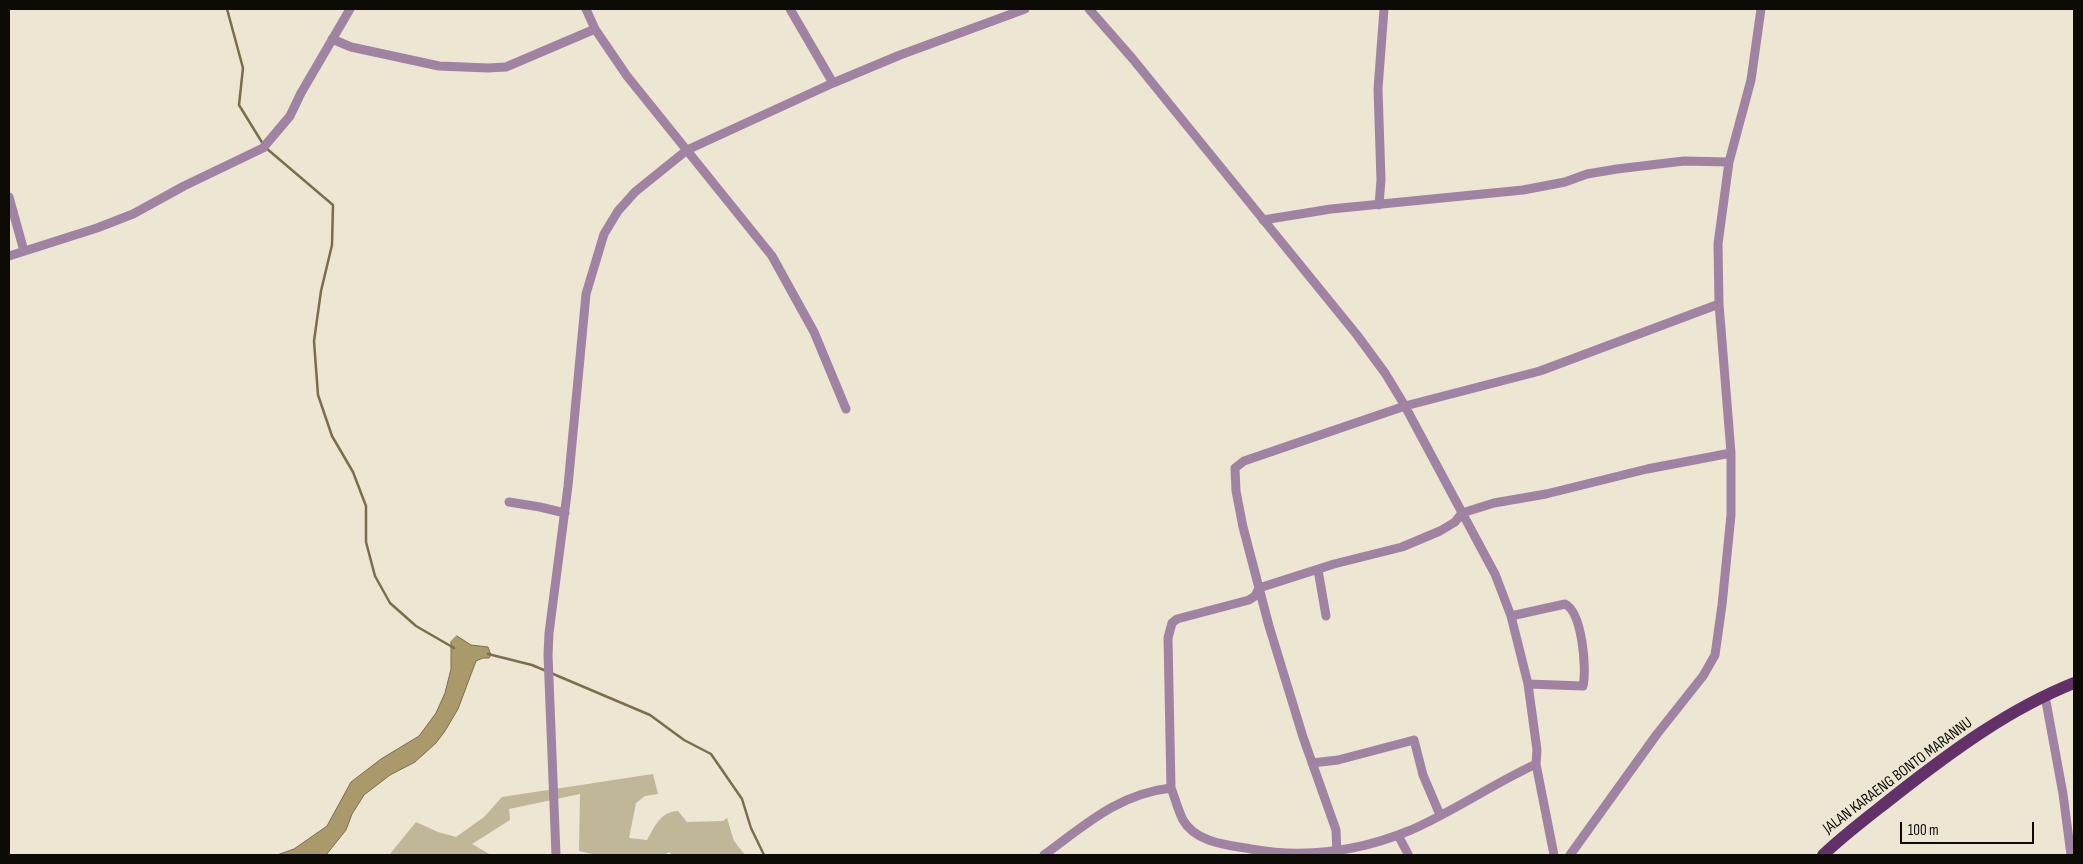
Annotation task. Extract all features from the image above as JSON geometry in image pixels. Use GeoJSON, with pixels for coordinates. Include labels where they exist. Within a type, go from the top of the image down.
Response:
{"type":"FeatureCollection","features":[{"type":"Feature","properties":{"kind":"main road","name":"JALAN KARAENG BONTO MARANNU"},"geometry":{"type":"LineString","coordinates":[[1823,855],[1862,821],[1965,743],[2045,696],[2074,683]]}},
{"type":"Feature","properties":{"kind":"street"},"geometry":{"type":"LineString","coordinates":[[9,256],[97,228],[133,214],[184,186],[257,152],[267,145],[284,125],[350,9]]}},
{"type":"Feature","properties":{"kind":"street"},"geometry":{"type":"LineString","coordinates":[[586,9],[595,29],[627,76],[772,256],[814,332],[846,409]]}},
{"type":"Feature","properties":{"kind":"street"},"geometry":{"type":"LineString","coordinates":[[790,9],[833,83]]}},
{"type":"Feature","properties":{"kind":"street"},"geometry":{"type":"LineString","coordinates":[[556,855],[548,655],[586,294],[598,251],[609,224],[626,202],[687,150],[833,83],[966,29],[1025,9]]}},
{"type":"Feature","properties":{"kind":"street"},"geometry":{"type":"LineString","coordinates":[[1089,9],[1132,58],[1357,335],[1405,406],[1494,574],[1511,616],[1528,684],[1537,750],[1536,764],[1554,855]]}},
{"type":"Feature","properties":{"kind":"street"},"geometry":{"type":"LineString","coordinates":[[1379,204],[1381,180],[1378,88],[1384,9]]}},
{"type":"Feature","properties":{"kind":"street"},"geometry":{"type":"LineString","coordinates":[[1570,855],[1656,734],[1712,664],[1719,635],[1731,515],[1731,453],[1719,304],[1718,244],[1729,162],[1751,80],[1761,9]]}},
{"type":"Feature","properties":{"kind":"street"},"geometry":{"type":"LineString","coordinates":[[332,39],[350,47],[439,66],[488,68],[506,67],[595,29]]}},
{"type":"Feature","properties":{"kind":"street"},"geometry":{"type":"LineString","coordinates":[[1263,220],[1323,210],[1537,188],[1565,182],[1587,174],[1617,169],[1684,161],[1729,162]]}},
{"type":"Feature","properties":{"kind":"street"},"geometry":{"type":"LineString","coordinates":[[9,197],[24,251]]}},
{"type":"Feature","properties":{"kind":"street"},"geometry":{"type":"LineString","coordinates":[[1337,854],[1336,830],[1284,677],[1259,588],[1243,527],[1236,491],[1235,468],[1244,461],[1405,406],[1540,371],[1719,304]]}},
{"type":"Feature","properties":{"kind":"street"},"geometry":{"type":"LineString","coordinates":[[1536,764],[1398,835],[1337,854],[1280,853],[1220,843],[1202,837],[1184,821],[1171,788],[1168,638],[1172,623],[1181,618],[1249,600],[1259,588],[1402,547],[1440,531],[1454,522],[1462,513],[1510,499],[1550,494],[1663,466],[1731,453]]}},
{"type":"Feature","properties":{"kind":"street"},"geometry":{"type":"LineString","coordinates":[[510,502],[564,513]]}},
{"type":"Feature","properties":{"kind":"street"},"geometry":{"type":"LineString","coordinates":[[1318,570],[1326,616]]}},
{"type":"Feature","properties":{"kind":"street"},"geometry":{"type":"LineString","coordinates":[[1511,616],[1565,604],[1571,608],[1580,634],[1584,651],[1583,686],[1528,684]]}},
{"type":"Feature","properties":{"kind":"street"},"geometry":{"type":"LineString","coordinates":[[2045,696],[2063,794],[2071,855]]}},
{"type":"Feature","properties":{"kind":"street"},"geometry":{"type":"LineString","coordinates":[[1312,763],[1338,760],[1414,740],[1423,775],[1440,815]]}},
{"type":"Feature","properties":{"kind":"street"},"geometry":{"type":"LineString","coordinates":[[1044,855],[1114,804],[1141,793],[1171,788]]}},
{"type":"Feature","properties":{"kind":"street"},"geometry":{"type":"LineString","coordinates":[[1398,835],[1408,854]]}},
{"type":"Feature","properties":{"kind":"shaded area"},"geometry":{"type":"Polygon","coordinates":[[[457,636],[471,645],[488,647],[491,655],[489,658],[476,661],[458,709],[436,743],[415,762],[390,775],[364,795],[352,814],[346,830],[326,855],[277,855],[294,849],[327,826],[351,782],[381,759],[419,736],[436,713],[445,693],[451,669],[451,642],[457,636]]]}},
{"type":"Feature","properties":{"kind":"shaded area"},"geometry":{"type":"Polygon","coordinates":[[[653,774],[658,794],[645,796],[636,803],[629,838],[647,840],[662,817],[672,812],[678,811],[687,822],[723,821],[727,818],[734,841],[745,855],[672,855],[669,852],[664,855],[596,855],[579,851],[580,794],[509,809],[510,820],[472,844],[491,855],[390,854],[416,822],[438,832],[456,837],[484,817],[502,797],[653,774]]]}},
{"type":"Feature","properties":{"kind":"waterway"},"geometry":{"type":"LineString","coordinates":[[227,9],[243,68],[239,105],[263,144]]}},
{"type":"Feature","properties":{"kind":"waterway"},"geometry":{"type":"LineString","coordinates":[[266,148],[333,205],[332,245],[321,291],[314,341],[318,395],[332,436],[353,472],[366,506],[366,542],[375,576],[390,603],[416,626],[454,648]]}},
{"type":"Feature","properties":{"kind":"waterway"},"geometry":{"type":"LineString","coordinates":[[488,654],[532,665],[650,715],[684,740],[711,754],[742,799],[751,828],[764,855]]}}]}
